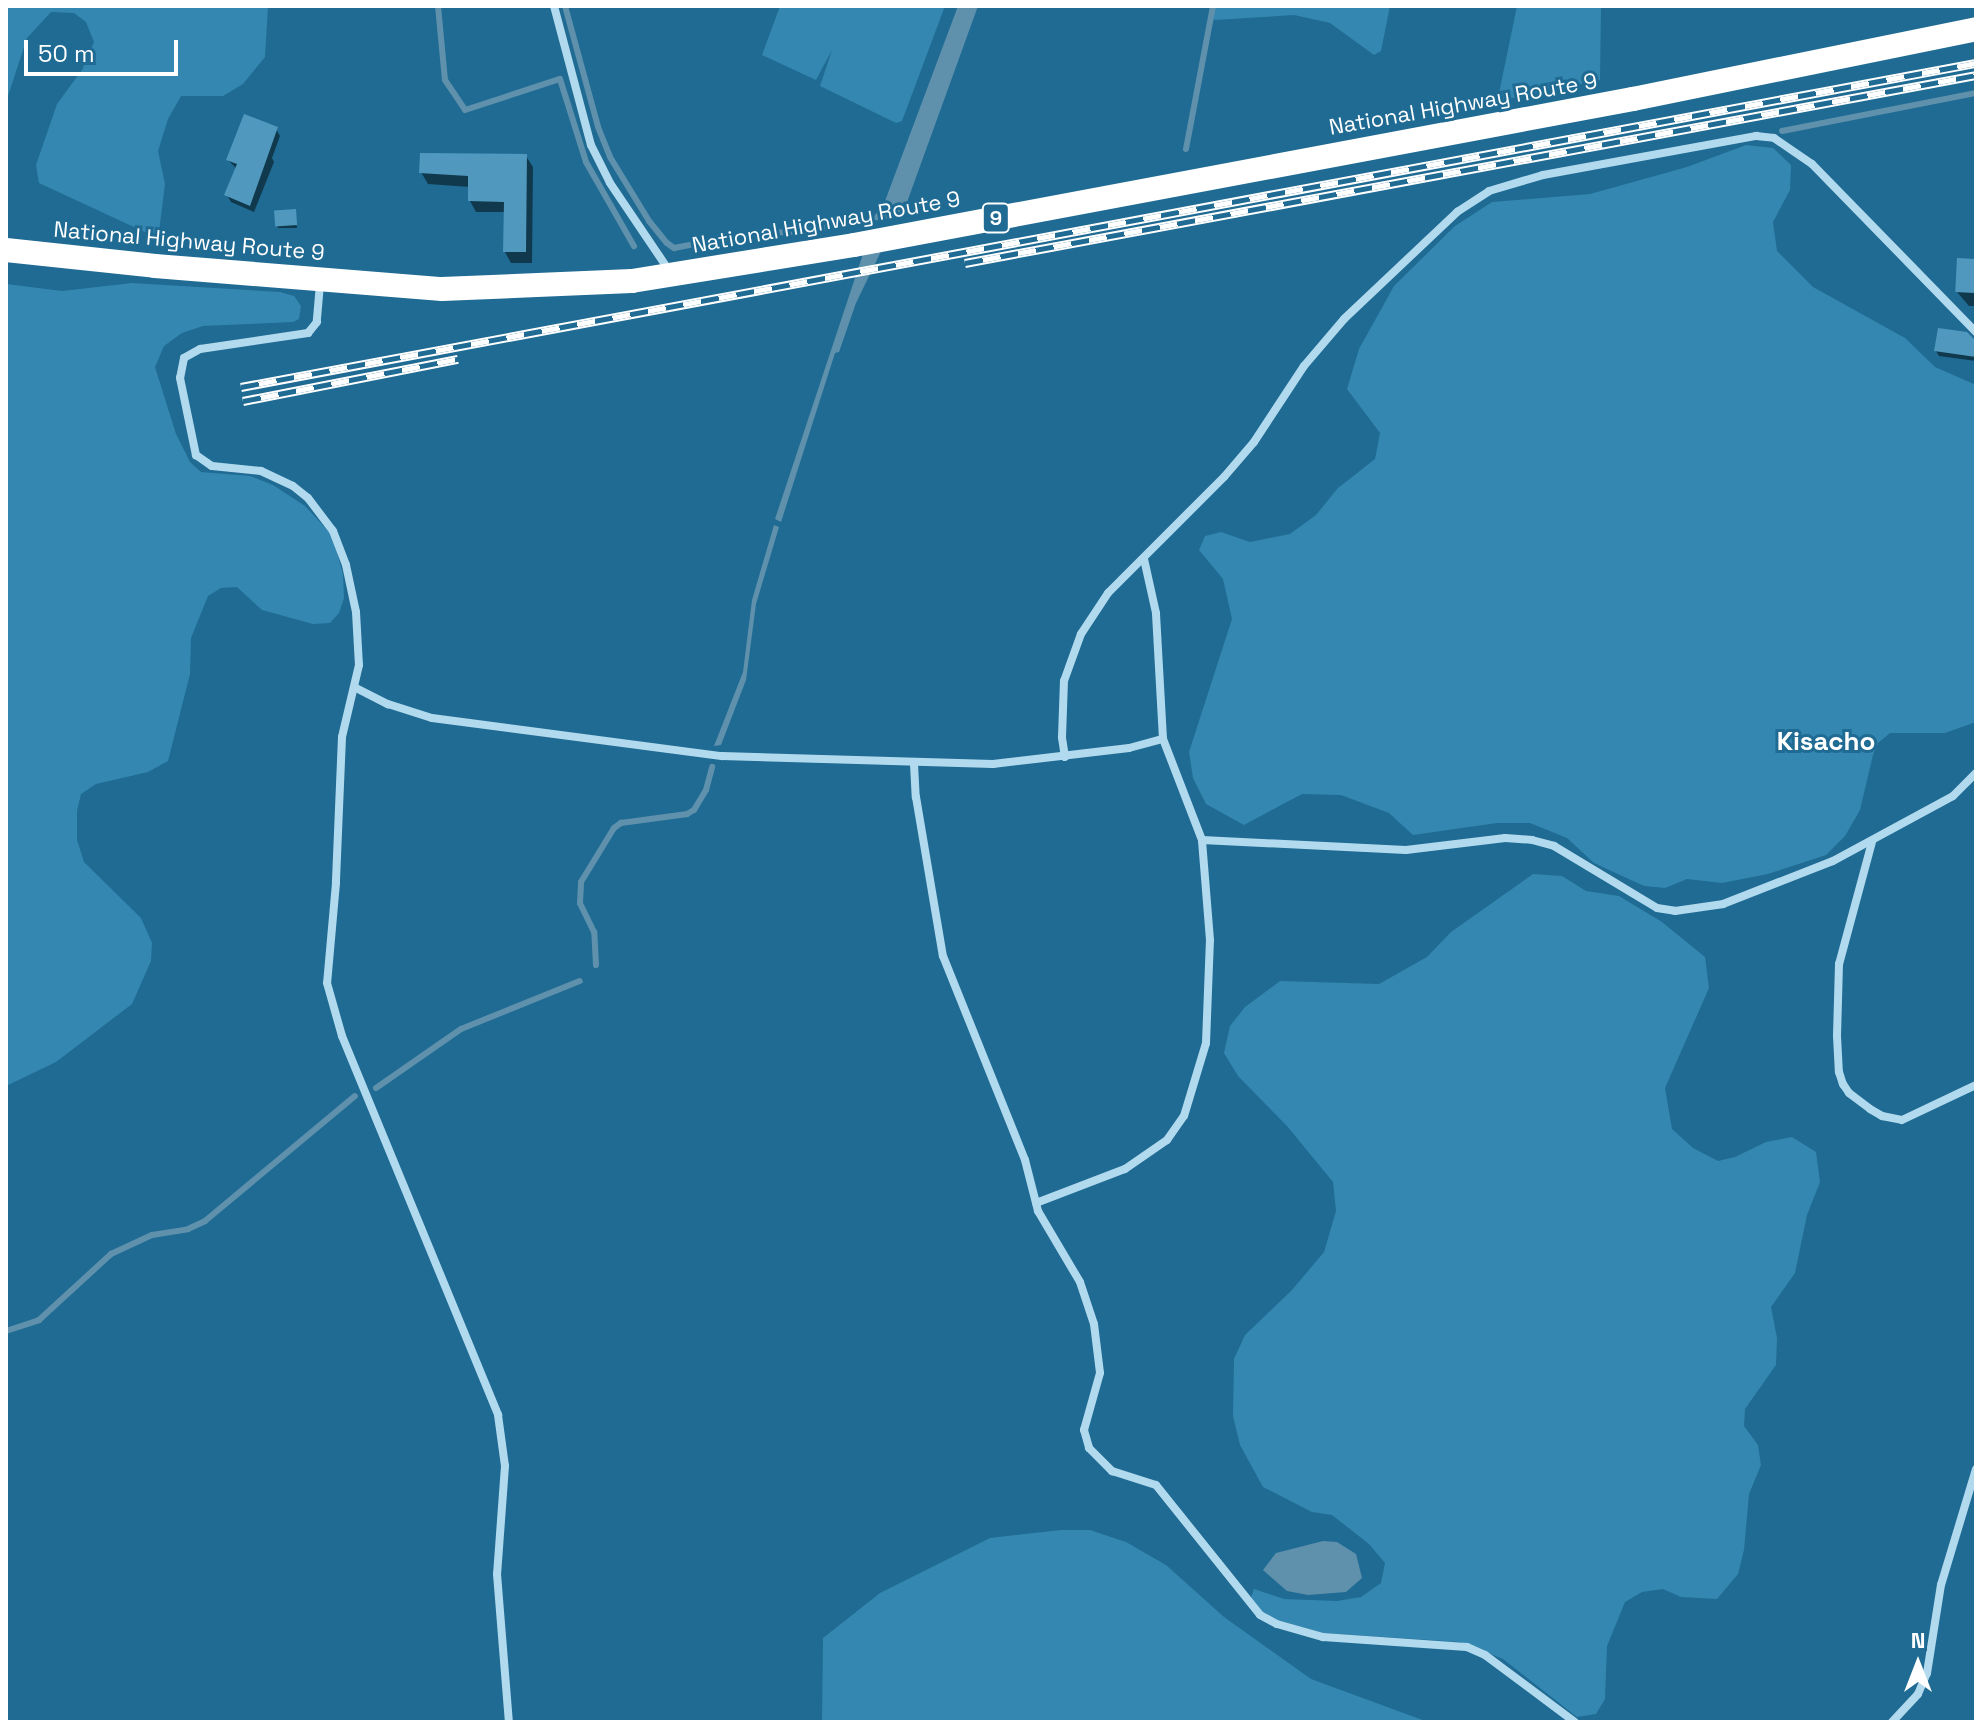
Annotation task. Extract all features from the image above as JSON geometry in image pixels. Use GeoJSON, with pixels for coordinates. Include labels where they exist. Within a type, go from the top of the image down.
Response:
{"type":"FeatureCollection","features":[{"type":"Feature","properties":{"kind":"highway","name":"National Highway Route 9"},"geometry":{"type":"LineString","coordinates":[[6,250],[442,289],[579,285],[673,276],[1633,99],[1976,29]]}},
{"type":"Feature","properties":{"kind":"street"},"geometry":{"type":"LineString","coordinates":[[554,6],[591,145],[610,183],[673,276]]}},
{"type":"Feature","properties":{"kind":"street"},"geometry":{"type":"LineString","coordinates":[[1065,757],[1062,706],[1071,657],[1108,593],[1254,442],[1304,366],[1344,319],[1457,212],[1489,191],[1507,184],[1744,138],[1774,138],[1812,164],[1976,332]]}},
{"type":"Feature","properties":{"kind":"street"},"geometry":{"type":"LineString","coordinates":[[320,279],[317,322],[308,333],[200,349],[184,358],[180,378],[191,444],[202,462],[278,476],[308,498],[333,531],[346,565],[356,612],[359,648],[356,688],[342,737],[336,883],[327,983],[342,1036],[498,1415],[505,1466],[497,1574],[509,1722]]}},
{"type":"Feature","properties":{"kind":"street"},"geometry":{"type":"LineString","coordinates":[[1036,1203],[1125,1169],[1152,1154],[1178,1128],[1199,1072],[1209,1018],[1210,940],[1202,840],[1163,739],[1156,613],[1144,559]]}},
{"type":"Feature","properties":{"kind":"street"},"geometry":{"type":"LineString","coordinates":[[356,688],[388,704],[432,718],[722,756],[993,764],[1065,757],[1163,739]]}},
{"type":"Feature","properties":{"kind":"street"},"geometry":{"type":"LineString","coordinates":[[914,764],[916,797],[938,942],[992,1085],[1025,1160],[1036,1203],[1080,1282],[1094,1324],[1100,1373],[1084,1430],[1085,1442],[1112,1471],[1156,1485],[1236,1582],[1247,1604],[1277,1624],[1323,1637],[1467,1647],[1485,1655],[1575,1722]]}},
{"type":"Feature","properties":{"kind":"street"},"geometry":{"type":"LineString","coordinates":[[1202,840],[1406,850],[1505,838],[1532,840],[1554,846],[1657,908],[1675,911],[1723,904],[1872,842],[1953,796],[1976,773]]}},
{"type":"Feature","properties":{"kind":"street"},"geometry":{"type":"LineString","coordinates":[[1872,842],[1839,964],[1837,1036],[1843,1084],[1849,1093],[1870,1109],[1882,1116],[1902,1120],[1976,1085]]}},
{"type":"Feature","properties":{"kind":"street"},"geometry":{"type":"LineString","coordinates":[[1894,1722],[1903,1713],[1927,1673],[1941,1585],[1976,1469]]}},
{"type":"Feature","properties":{"kind":"shaded area"},"geometry":{"type":"Polygon","coordinates":[[[6,6],[268,6],[265,57],[243,84],[223,96],[181,96],[168,119],[158,151],[165,184],[159,232],[149,234],[39,183],[36,165],[57,104],[82,70],[94,42],[86,22],[74,13],[51,12],[27,38],[6,102],[6,6]]]}},
{"type":"Feature","properties":{"kind":"shaded area"},"geometry":{"type":"Polygon","coordinates":[[[780,6],[945,6],[902,121],[896,123],[820,86],[832,50],[816,80],[762,55],[780,6]]]}},
{"type":"Feature","properties":{"kind":"shaded area"},"geometry":{"type":"Polygon","coordinates":[[[958,6],[978,6],[902,216],[871,221],[885,201],[958,6]]]}},
{"type":"Feature","properties":{"kind":"shaded area"},"geometry":{"type":"Polygon","coordinates":[[[1213,6],[1390,6],[1381,51],[1374,55],[1330,23],[1294,15],[1215,20],[1211,15],[1213,6]]]}},
{"type":"Feature","properties":{"kind":"shaded area"},"geometry":{"type":"Polygon","coordinates":[[[1517,6],[1601,6],[1600,80],[1503,100],[1498,98],[1517,6]]]}},
{"type":"Feature","properties":{"kind":"shaded area"},"geometry":{"type":"Polygon","coordinates":[[[1746,145],[1773,148],[1791,165],[1790,190],[1773,222],[1777,251],[1813,287],[1905,338],[1935,367],[1976,385],[1976,722],[1945,733],[1890,733],[1878,743],[1873,755],[1860,810],[1845,836],[1826,855],[1768,874],[1722,883],[1687,879],[1665,888],[1644,886],[1594,863],[1567,838],[1530,823],[1497,823],[1413,835],[1389,813],[1341,795],[1302,794],[1244,825],[1206,804],[1193,778],[1189,752],[1232,619],[1223,579],[1199,550],[1205,536],[1221,532],[1250,542],[1290,534],[1316,515],[1338,488],[1375,459],[1380,433],[1347,389],[1359,349],[1394,286],[1455,226],[1492,202],[1590,194],[1687,167],[1746,145]]]}},
{"type":"Feature","properties":{"kind":"shaded area"},"geometry":{"type":"Polygon","coordinates":[[[886,241],[856,303],[839,352],[835,353],[781,522],[775,519],[866,245],[886,241]]]}},
{"type":"Feature","properties":{"kind":"shaded area"},"geometry":{"type":"Polygon","coordinates":[[[132,283],[280,292],[294,296],[301,306],[299,319],[293,322],[203,326],[182,333],[164,346],[155,367],[176,434],[190,462],[201,472],[250,476],[273,485],[305,506],[332,535],[343,574],[344,598],[339,613],[330,623],[313,624],[262,610],[237,587],[221,588],[208,596],[191,638],[190,674],[168,761],[148,772],[96,784],[81,794],[77,811],[77,840],[84,862],[141,918],[152,943],[151,961],[132,1004],[56,1062],[6,1086],[6,284],[62,291],[132,283]]]}},
{"type":"Feature","properties":{"kind":"shaded area"},"geometry":{"type":"Polygon","coordinates":[[[774,525],[779,527],[756,604],[746,680],[721,745],[714,746],[743,672],[752,600],[774,525]]]}},
{"type":"Feature","properties":{"kind":"shaded area"},"geometry":{"type":"Polygon","coordinates":[[[1533,874],[1562,876],[1586,891],[1619,896],[1662,922],[1705,957],[1709,988],[1665,1088],[1672,1129],[1693,1148],[1718,1161],[1735,1157],[1766,1142],[1792,1137],[1816,1152],[1820,1182],[1807,1215],[1795,1273],[1771,1307],[1777,1338],[1776,1365],[1745,1409],[1744,1426],[1758,1445],[1761,1465],[1749,1494],[1744,1550],[1738,1574],[1717,1599],[1681,1597],[1663,1589],[1642,1592],[1625,1602],[1607,1646],[1605,1699],[1596,1714],[1577,1717],[1503,1659],[1460,1642],[1323,1633],[1274,1619],[1257,1610],[1250,1600],[1254,1589],[1284,1599],[1337,1601],[1361,1597],[1381,1583],[1385,1563],[1369,1544],[1332,1515],[1312,1512],[1263,1487],[1240,1445],[1233,1416],[1234,1359],[1245,1335],[1292,1290],[1324,1252],[1336,1211],[1333,1182],[1287,1126],[1238,1076],[1224,1053],[1230,1026],[1245,1007],[1280,981],[1379,984],[1427,957],[1451,932],[1533,874]]]}},
{"type":"Feature","properties":{"kind":"shaded area"},"geometry":{"type":"Polygon","coordinates":[[[1090,1530],[1126,1542],[1166,1565],[1224,1617],[1311,1679],[1428,1722],[822,1722],[823,1638],[880,1593],[990,1538],[1090,1530]]]}},
{"type":"Feature","properties":{"kind":"shaded area"},"geometry":{"type":"Polygon","coordinates":[[[1323,1541],[1337,1542],[1356,1554],[1362,1578],[1346,1592],[1308,1595],[1287,1591],[1263,1570],[1276,1553],[1323,1541]]]}},
{"type":"Feature","properties":{"kind":"building"},"geometry":{"type":"Polygon","coordinates":[[[244,114],[278,127],[250,206],[224,195],[237,164],[226,160],[244,114]]]}},
{"type":"Feature","properties":{"kind":"building"},"geometry":{"type":"Polygon","coordinates":[[[420,153],[527,154],[526,252],[503,252],[504,202],[468,201],[468,176],[419,173],[420,153]]]}},
{"type":"Feature","properties":{"kind":"building"},"geometry":{"type":"Polygon","coordinates":[[[296,209],[297,225],[275,226],[274,211],[296,209]]]}},
{"type":"Feature","properties":{"kind":"building"},"geometry":{"type":"Polygon","coordinates":[[[1957,258],[1976,259],[1974,293],[1955,292],[1957,258]]]}},
{"type":"Feature","properties":{"kind":"building"},"geometry":{"type":"Polygon","coordinates":[[[1938,328],[1967,332],[1976,341],[1976,357],[1934,351],[1938,328]]]}},
{"type":"Feature","properties":{"kind":"waterway"},"geometry":{"type":"LineString","coordinates":[[438,6],[445,80],[465,110],[560,79],[586,162],[634,246]]}},
{"type":"Feature","properties":{"kind":"waterway"},"geometry":{"type":"LineString","coordinates":[[565,6],[598,127],[610,157],[649,221],[667,243],[674,248],[746,234],[808,231],[844,224]]}},
{"type":"Feature","properties":{"kind":"waterway"},"geometry":{"type":"LineString","coordinates":[[1186,149],[1213,6]]}},
{"type":"Feature","properties":{"kind":"waterway"},"geometry":{"type":"LineString","coordinates":[[1782,131],[1976,93]]}},
{"type":"Feature","properties":{"kind":"waterway"},"geometry":{"type":"LineString","coordinates":[[596,965],[594,932],[580,903],[581,882],[614,828],[621,823],[687,814],[694,810],[706,790],[712,767]]}},
{"type":"Feature","properties":{"kind":"waterway"},"geometry":{"type":"LineString","coordinates":[[376,1088],[461,1029],[580,981]]}},
{"type":"Feature","properties":{"kind":"waterway"},"geometry":{"type":"LineString","coordinates":[[6,1331],[39,1320],[111,1254],[152,1235],[188,1229],[205,1221],[355,1096]]}},
{"type":"Feature","properties":{"kind":"railway"},"geometry":{"type":"LineString","coordinates":[[241,387],[1976,63]]}},
{"type":"Feature","properties":{"kind":"railway"},"geometry":{"type":"LineString","coordinates":[[965,263],[1976,75]]}},
{"type":"Feature","properties":{"kind":"railway"},"geometry":{"type":"LineString","coordinates":[[243,401],[458,359]]}},
{"type":"Feature","properties":{"kind":"district","name":"Kisacho"},"geometry":{"type":"Point","coordinates":[1826,742]}}]}
